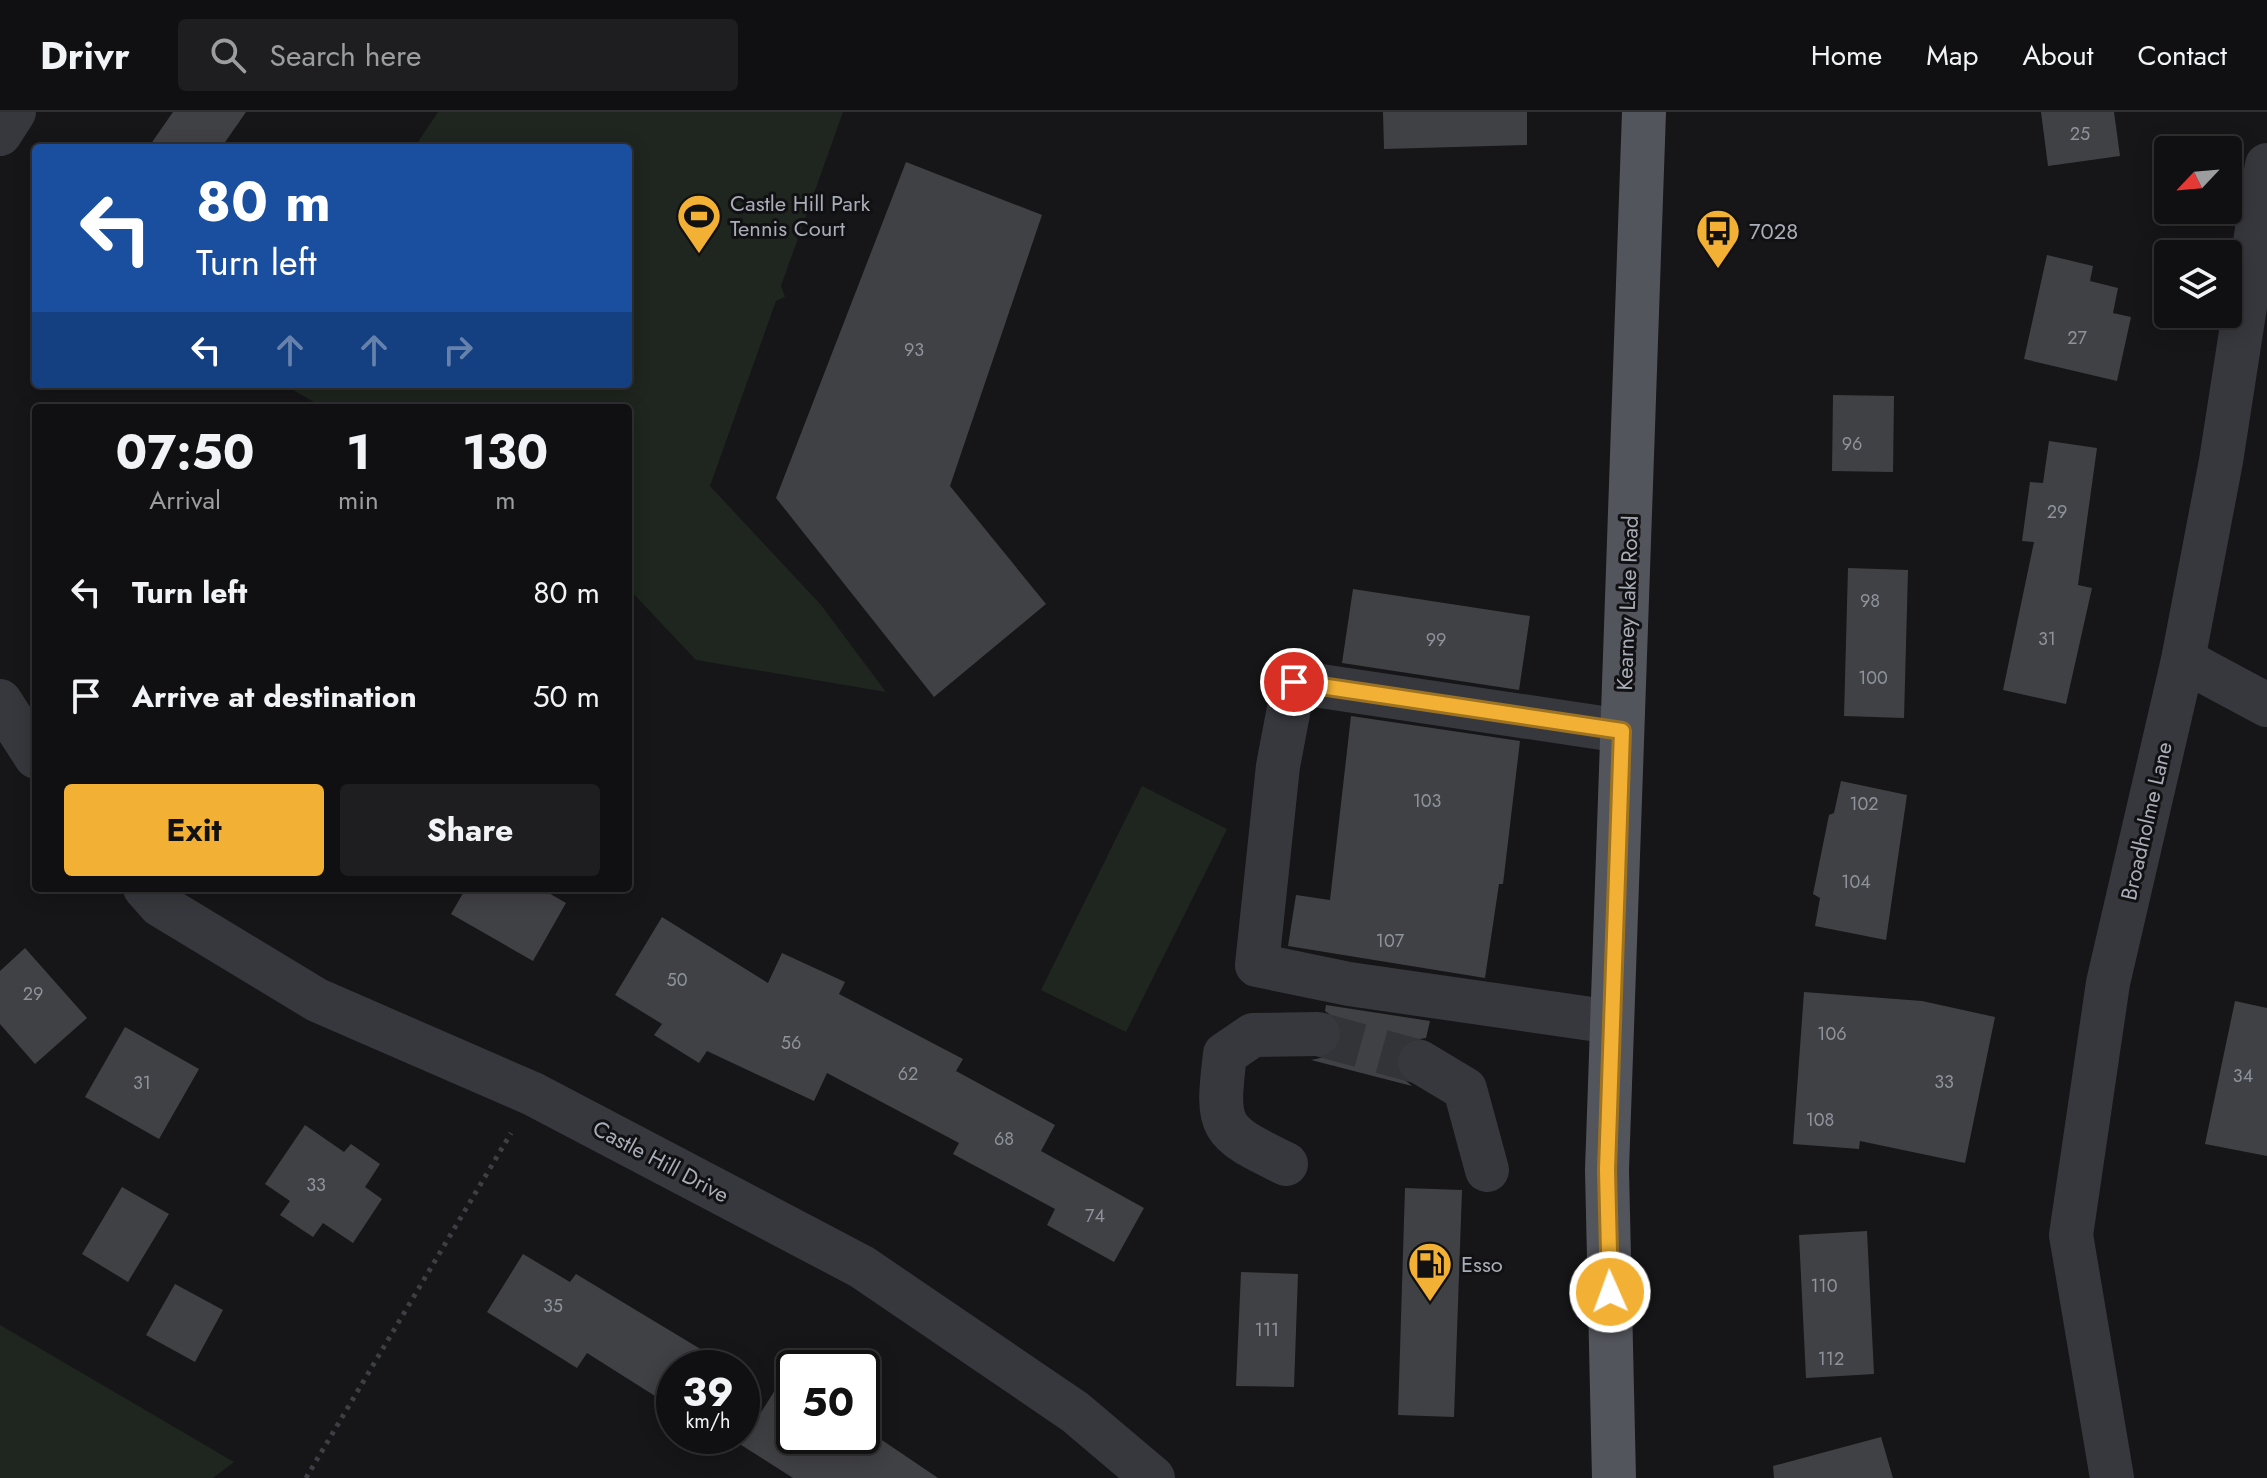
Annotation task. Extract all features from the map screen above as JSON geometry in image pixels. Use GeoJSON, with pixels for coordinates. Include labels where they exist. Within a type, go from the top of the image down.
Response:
{"type":"FeatureCollection","features":[{"type":"Feature","properties":{"kind":"main road","name":"Kearney Lake Road"},"geometry":{"type":"LineString","coordinates":[[1614,1478],[1607,1170],[1644,112]]}},
{"type":"Feature","properties":{"kind":"street"},"geometry":{"type":"LineString","coordinates":[[0,134],[14,112]]}},
{"type":"Feature","properties":{"kind":"street","name":"Broadholme Lane"},"geometry":{"type":"LineString","coordinates":[[2112,1478],[2071,1235],[2108,983],[2183,660],[2221,461],[2267,165]]}},
{"type":"Feature","properties":{"kind":"street"},"geometry":{"type":"LineString","coordinates":[[2183,660],[2267,705]]}},
{"type":"Feature","properties":{"kind":"street"},"geometry":{"type":"LineString","coordinates":[[1612,1022],[1349,984],[1257,965],[1278,766],[1294,682],[1622,731]]}},
{"type":"Feature","properties":{"kind":"street"},"geometry":{"type":"LineString","coordinates":[[0,701],[32,751]]}},
{"type":"Feature","properties":{"kind":"street","name":"Castle Hill Drive"},"geometry":{"type":"LineString","coordinates":[[149,892],[160,905],[317,1000],[533,1094],[862,1267],[1075,1412],[1153,1478]]}},
{"type":"Feature","properties":{"kind":"street"},"geometry":{"type":"LineString","coordinates":[[1286,1164],[1237,1140],[1219,1109],[1225,1054],[1253,1035],[1318,1034]]}},
{"type":"Feature","properties":{"kind":"street"},"geometry":{"type":"LineString","coordinates":[[1420,1062],[1465,1089],[1487,1170]]}},
{"type":"Feature","properties":{"kind":"path"},"geometry":{"type":"LineString","coordinates":[[306,1478],[533,1094]]}},
{"type":"Feature","properties":{"kind":"shaded area"},"geometry":{"type":"Polygon","coordinates":[[[438,112],[843,112],[781,286],[785,297],[776,301],[710,486],[821,605],[886,692],[696,660],[632,592],[632,404],[317,404],[290,388],[632,388],[632,144],[417,144],[438,112]]]}},
{"type":"Feature","properties":{"kind":"shaded area"},"geometry":{"type":"Polygon","coordinates":[[[1142,786],[1227,829],[1126,1032],[1041,990],[1142,786]]]}},
{"type":"Feature","properties":{"kind":"shaded area"},"geometry":{"type":"Polygon","coordinates":[[[0,1325],[234,1462],[213,1478],[0,1478],[0,1325]]]}},
{"type":"Feature","properties":{"kind":"building"},"geometry":{"type":"Polygon","coordinates":[[[173,112],[246,112],[224,144],[151,144],[173,112]]]}},
{"type":"Feature","properties":{"kind":"building"},"geometry":{"type":"Polygon","coordinates":[[[1383,112],[1527,112],[1527,145],[1384,149],[1383,112]]]}},
{"type":"Feature","properties":{"kind":"building"},"geometry":{"type":"Polygon","coordinates":[[[2041,112],[2114,112],[2120,156],[2048,166],[2041,112]]]}},
{"type":"Feature","properties":{"kind":"building"},"geometry":{"type":"Polygon","coordinates":[[[906,162],[1042,215],[950,486],[1046,604],[934,697],[776,498],[906,162]]]}},
{"type":"Feature","properties":{"kind":"building"},"geometry":{"type":"Polygon","coordinates":[[[2047,255],[2093,266],[2090,281],[2118,288],[2113,313],[2131,317],[2117,381],[2024,359],[2047,255]]]}},
{"type":"Feature","properties":{"kind":"building"},"geometry":{"type":"Polygon","coordinates":[[[1833,395],[1894,396],[1893,472],[1832,471],[1833,395]]]}},
{"type":"Feature","properties":{"kind":"building"},"geometry":{"type":"Polygon","coordinates":[[[2049,441],[2097,448],[2078,585],[2092,588],[2066,704],[2003,690],[2034,542],[2022,541],[2030,482],[2043,483],[2049,441]]]}},
{"type":"Feature","properties":{"kind":"building"},"geometry":{"type":"Polygon","coordinates":[[[1848,568],[1908,570],[1904,718],[1844,716],[1848,568]]]}},
{"type":"Feature","properties":{"kind":"building"},"geometry":{"type":"Polygon","coordinates":[[[1353,589],[1530,616],[1519,690],[1342,663],[1353,589]]]}},
{"type":"Feature","properties":{"kind":"building"},"geometry":{"type":"Polygon","coordinates":[[[1351,716],[1520,741],[1503,884],[1499,884],[1485,978],[1288,946],[1296,895],[1330,900],[1351,716]]]}},
{"type":"Feature","properties":{"kind":"building"},"geometry":{"type":"Polygon","coordinates":[[[1841,781],[1907,795],[1886,940],[1815,926],[1820,898],[1813,894],[1829,815],[1834,813],[1841,781]]]}},
{"type":"Feature","properties":{"kind":"building"},"geometry":{"type":"Polygon","coordinates":[[[464,892],[547,892],[566,903],[533,961],[451,914],[464,892]]]}},
{"type":"Feature","properties":{"kind":"building"},"geometry":{"type":"Polygon","coordinates":[[[662,917],[768,983],[782,953],[845,982],[839,994],[963,1059],[956,1071],[1055,1125],[1041,1151],[1144,1208],[1114,1262],[1047,1225],[1055,1209],[953,1154],[959,1143],[827,1073],[814,1101],[707,1051],[699,1063],[654,1035],[662,1024],[615,995],[662,917]]]}},
{"type":"Feature","properties":{"kind":"building"},"geometry":{"type":"Polygon","coordinates":[[[25,948],[87,1018],[35,1064],[0,1024],[0,971],[25,948]]]}},
{"type":"Feature","properties":{"kind":"building"},"geometry":{"type":"Polygon","coordinates":[[[1804,992],[1922,1001],[1995,1017],[1965,1163],[1860,1141],[1859,1149],[1793,1144],[1804,992]]]}},
{"type":"Feature","properties":{"kind":"building"},"geometry":{"type":"Polygon","coordinates":[[[2235,1001],[2267,1008],[2267,1156],[2205,1144],[2235,1001]]]}},
{"type":"Feature","properties":{"kind":"building"},"geometry":{"type":"Polygon","coordinates":[[[1326,1005],[1430,1021],[1426,1038],[1407,1041],[1399,1049],[1395,1061],[1399,1075],[1412,1086],[1311,1060],[1330,1056],[1340,1045],[1343,1033],[1340,1022],[1325,1011],[1326,1005]]]}},
{"type":"Feature","properties":{"kind":"building"},"geometry":{"type":"Polygon","coordinates":[[[125,1027],[199,1069],[159,1139],[85,1097],[125,1027]]]}},
{"type":"Feature","properties":{"kind":"building"},"geometry":{"type":"Polygon","coordinates":[[[305,1125],[344,1152],[351,1144],[380,1164],[365,1187],[382,1199],[353,1243],[323,1223],[313,1237],[280,1215],[290,1201],[265,1184],[305,1125]]]}},
{"type":"Feature","properties":{"kind":"building"},"geometry":{"type":"Polygon","coordinates":[[[122,1187],[169,1214],[128,1282],[82,1254],[122,1187]]]}},
{"type":"Feature","properties":{"kind":"building","name":"Esso"},"geometry":{"type":"Polygon","coordinates":[[[1405,1188],[1462,1190],[1454,1417],[1398,1415],[1405,1188]]]}},
{"type":"Feature","properties":{"kind":"building"},"geometry":{"type":"Polygon","coordinates":[[[1867,1231],[1874,1374],[1806,1378],[1799,1235],[1867,1231]]]}},
{"type":"Feature","properties":{"kind":"building"},"geometry":{"type":"Polygon","coordinates":[[[523,1254],[570,1282],[576,1274],[702,1350],[656,1350],[656,1397],[587,1353],[577,1368],[487,1312],[523,1254]]]}},
{"type":"Feature","properties":{"kind":"building"},"geometry":{"type":"Polygon","coordinates":[[[1241,1272],[1298,1274],[1294,1387],[1236,1386],[1241,1272]]]}},
{"type":"Feature","properties":{"kind":"building"},"geometry":{"type":"Polygon","coordinates":[[[175,1284],[223,1310],[195,1362],[146,1335],[175,1284]]]}},
{"type":"Feature","properties":{"kind":"building"},"geometry":{"type":"Polygon","coordinates":[[[776,1388],[776,1454],[880,1454],[880,1439],[938,1478],[793,1478],[755,1454],[760,1454],[760,1414],[776,1388]]]}},
{"type":"Feature","properties":{"kind":"building"},"geometry":{"type":"Polygon","coordinates":[[[1881,1437],[1893,1478],[1774,1478],[1773,1466],[1881,1437]]]}},
{"type":"Feature","properties":{"kind":"tunnel"},"geometry":{"type":"LineString","coordinates":[[1318,1034],[1420,1062]]}},
{"type":"Feature","properties":{"kind":"place","name":"Castle Hill Park Tennis Court"},"geometry":{"type":"Point","coordinates":[699,255]}},
{"type":"Feature","properties":{"kind":"place","name":"7028"},"geometry":{"type":"Point","coordinates":[1718,270]}},
{"type":"Feature","properties":{"kind":"place","name":"Esso"},"geometry":{"type":"Point","coordinates":[1430,1303]}},
{"type":"Feature","properties":{"kind":"route"},"geometry":{"type":"LineString","coordinates":[[1294,682],[1622,731],[1607,1170],[1610,1292]]}}]}
